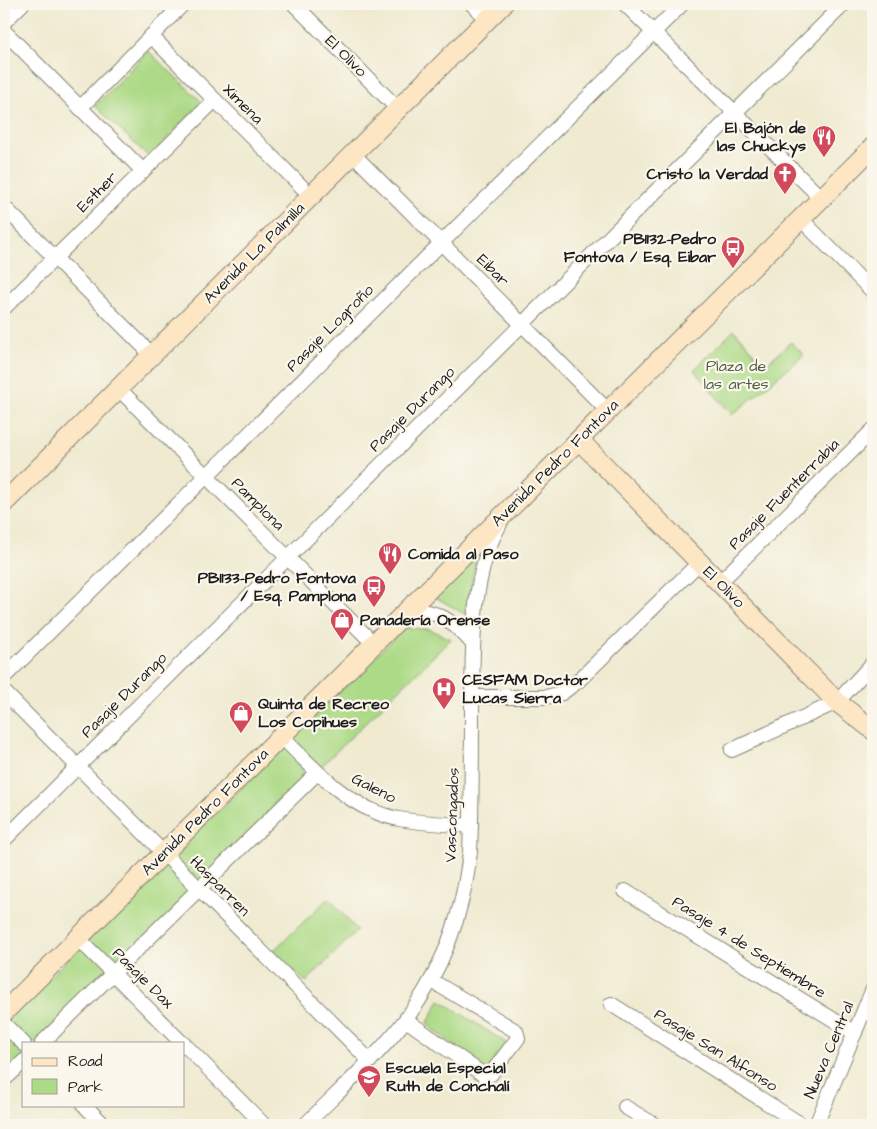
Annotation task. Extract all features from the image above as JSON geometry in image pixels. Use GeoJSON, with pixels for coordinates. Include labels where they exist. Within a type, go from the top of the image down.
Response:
{"type":"FeatureCollection","features":[{"type":"Feature","properties":{"kind":"main road","name":"Avenida La Palmilla"},"geometry":{"type":"LineString","coordinates":[[4,502],[503,4]]}},
{"type":"Feature","properties":{"kind":"main road","name":"Avenida Pedro Fontova"},"geometry":{"type":"LineString","coordinates":[[4,1012],[873,147]]}},
{"type":"Feature","properties":{"kind":"main road","name":"El Olivo"},"geometry":{"type":"LineString","coordinates":[[579,440],[837,702],[873,730]]}},
{"type":"Feature","properties":{"kind":"street"},"geometry":{"type":"LineString","coordinates":[[4,22],[22,4]]}},
{"type":"Feature","properties":{"kind":"street"},"geometry":{"type":"LineString","coordinates":[[80,108],[182,4]]}},
{"type":"Feature","properties":{"kind":"street","name":"El Olivo"},"geometry":{"type":"LineString","coordinates":[[294,4],[398,109]]}},
{"type":"Feature","properties":{"kind":"street"},"geometry":{"type":"LineString","coordinates":[[472,4],[488,20]]}},
{"type":"Feature","properties":{"kind":"street"},"geometry":{"type":"LineString","coordinates":[[625,4],[821,198]]}},
{"type":"Feature","properties":{"kind":"street","name":"Pasaje Logroño"},"geometry":{"type":"LineString","coordinates":[[4,677],[682,4]]}},
{"type":"Feature","properties":{"kind":"street","name":"Pasaje Durango"},"geometry":{"type":"LineString","coordinates":[[4,840],[844,4]]}},
{"type":"Feature","properties":{"kind":"street"},"geometry":{"type":"LineString","coordinates":[[4,31],[143,171]]}},
{"type":"Feature","properties":{"kind":"street","name":"Ximena"},"geometry":{"type":"LineString","coordinates":[[150,36],[311,196]]}},
{"type":"Feature","properties":{"kind":"street","name":"Esther"},"geometry":{"type":"LineString","coordinates":[[4,308],[214,100]]}},
{"type":"Feature","properties":{"kind":"street","name":"Eibar"},"geometry":{"type":"LineString","coordinates":[[353,154],[608,411]]}},
{"type":"Feature","properties":{"kind":"street"},"geometry":{"type":"LineString","coordinates":[[4,206],[152,355]]}},
{"type":"Feature","properties":{"kind":"street"},"geometry":{"type":"LineString","coordinates":[[801,219],[873,292]]}},
{"type":"Feature","properties":{"kind":"street","name":"Pamplona"},"geometry":{"type":"LineString","coordinates":[[118,388],[374,644]]}},
{"type":"Feature","properties":{"kind":"street","name":"Pasaje Fuenterrabia"},"geometry":{"type":"LineString","coordinates":[[720,582],[873,430]]}},
{"type":"Feature","properties":{"kind":"street","name":"Vascongados"},"geometry":{"type":"LineString","coordinates":[[305,1125],[370,1061],[406,1020],[432,981],[451,940],[463,902],[468,869],[471,826],[474,623],[480,580],[494,533],[506,512]]}},
{"type":"Feature","properties":{"kind":"street"},"geometry":{"type":"LineString","coordinates":[[472,696],[546,697],[562,693],[571,688],[700,562]]}},
{"type":"Feature","properties":{"kind":"street"},"geometry":{"type":"LineString","coordinates":[[405,612],[417,610],[442,617],[453,623],[473,644]]}},
{"type":"Feature","properties":{"kind":"street"},"geometry":{"type":"LineString","coordinates":[[732,750],[837,702],[873,662]]}},
{"type":"Feature","properties":{"kind":"street","name":"Hasparren"},"geometry":{"type":"LineString","coordinates":[[4,692],[370,1061]]}},
{"type":"Feature","properties":{"kind":"street","name":"Galeno"},"geometry":{"type":"LineString","coordinates":[[281,736],[317,773],[334,787],[369,809],[397,819],[471,826]]}},
{"type":"Feature","properties":{"kind":"street"},"geometry":{"type":"LineString","coordinates":[[43,1042],[317,773]]}},
{"type":"Feature","properties":{"kind":"street","name":"Pasaje 4 de Septiembre"},"geometry":{"type":"LineString","coordinates":[[626,891],[855,1033]]}},
{"type":"Feature","properties":{"kind":"street","name":"Pasaje Dax"},"geometry":{"type":"LineString","coordinates":[[78,938],[181,1042]]}},
{"type":"Feature","properties":{"kind":"street"},"geometry":{"type":"LineString","coordinates":[[406,1020],[485,1076],[491,1074],[518,1038],[516,1031],[432,981]]}},
{"type":"Feature","properties":{"kind":"street","name":"Nueva Central"},"geometry":{"type":"LineString","coordinates":[[816,1125],[873,989]]}},
{"type":"Feature","properties":{"kind":"street","name":"Pasaje San Alfonso"},"geometry":{"type":"LineString","coordinates":[[611,1004],[802,1125]]}},
{"type":"Feature","properties":{"kind":"street"},"geometry":{"type":"LineString","coordinates":[[4,1024],[22,1042]]}},
{"type":"Feature","properties":{"kind":"street","name":"Pasaje Dax"},"geometry":{"type":"LineString","coordinates":[[185,1046],[264,1125]]}},
{"type":"Feature","properties":{"kind":"street"},"geometry":{"type":"LineString","coordinates":[[4,1080],[22,1063]]}},
{"type":"Feature","properties":{"kind":"street"},"geometry":{"type":"LineString","coordinates":[[85,1106],[104,1125]]}},
{"type":"Feature","properties":{"kind":"street"},"geometry":{"type":"LineString","coordinates":[[626,1107],[655,1125]]}},
{"type":"Feature","properties":{"kind":"green space"},"geometry":{"type":"Polygon","coordinates":[[[148,51],[202,102],[149,157],[95,106],[148,51]]]}},
{"type":"Feature","properties":{"kind":"green space","name":"Plaza de las artes"},"geometry":{"type":"Polygon","coordinates":[[[734,330],[765,365],[791,342],[804,355],[732,415],[694,370],[734,330]]]}},
{"type":"Feature","properties":{"kind":"green space"},"geometry":{"type":"Polygon","coordinates":[[[478,550],[465,614],[433,596],[478,550]]]}},
{"type":"Feature","properties":{"kind":"green space"},"geometry":{"type":"Polygon","coordinates":[[[404,628],[429,629],[451,639],[40,1042],[22,1042],[22,1059],[4,1077],[4,1022],[404,628]]]}},
{"type":"Feature","properties":{"kind":"green space"},"geometry":{"type":"Polygon","coordinates":[[[329,898],[357,931],[306,982],[273,951],[329,898]]]}},
{"type":"Feature","properties":{"kind":"green space"},"geometry":{"type":"Polygon","coordinates":[[[440,1000],[506,1043],[486,1071],[427,1024],[440,1000]]]}},
{"type":"Feature","properties":{"kind":"place","name":"El Bajón de las Chuckys"},"geometry":{"type":"Point","coordinates":[824,158]}},
{"type":"Feature","properties":{"kind":"place","name":"Cristo la Verdad"},"geometry":{"type":"Point","coordinates":[785,195]}},
{"type":"Feature","properties":{"kind":"place","name":"PB1132-Pedro Fontova / Esq. Eibar"},"geometry":{"type":"Point","coordinates":[733,269]}},
{"type":"Feature","properties":{"kind":"place","name":"Comida al Paso"},"geometry":{"type":"Point","coordinates":[390,575]}},
{"type":"Feature","properties":{"kind":"place","name":"PB1133-Pedro Fontova / Esq. Pamplona"},"geometry":{"type":"Point","coordinates":[374,608]}},
{"type":"Feature","properties":{"kind":"place","name":"Panadería Orense"},"geometry":{"type":"Point","coordinates":[342,641]}},
{"type":"Feature","properties":{"kind":"place","name":"CESFAM Doctor Lucas Sierra"},"geometry":{"type":"Point","coordinates":[444,710]}},
{"type":"Feature","properties":{"kind":"place","name":"Quinta de Recreo Los Copihues"},"geometry":{"type":"Point","coordinates":[241,734]}},
{"type":"Feature","properties":{"kind":"place","name":"Escuela Especial Ruth de Conchalí"},"geometry":{"type":"Point","coordinates":[369,1098]}}]}
